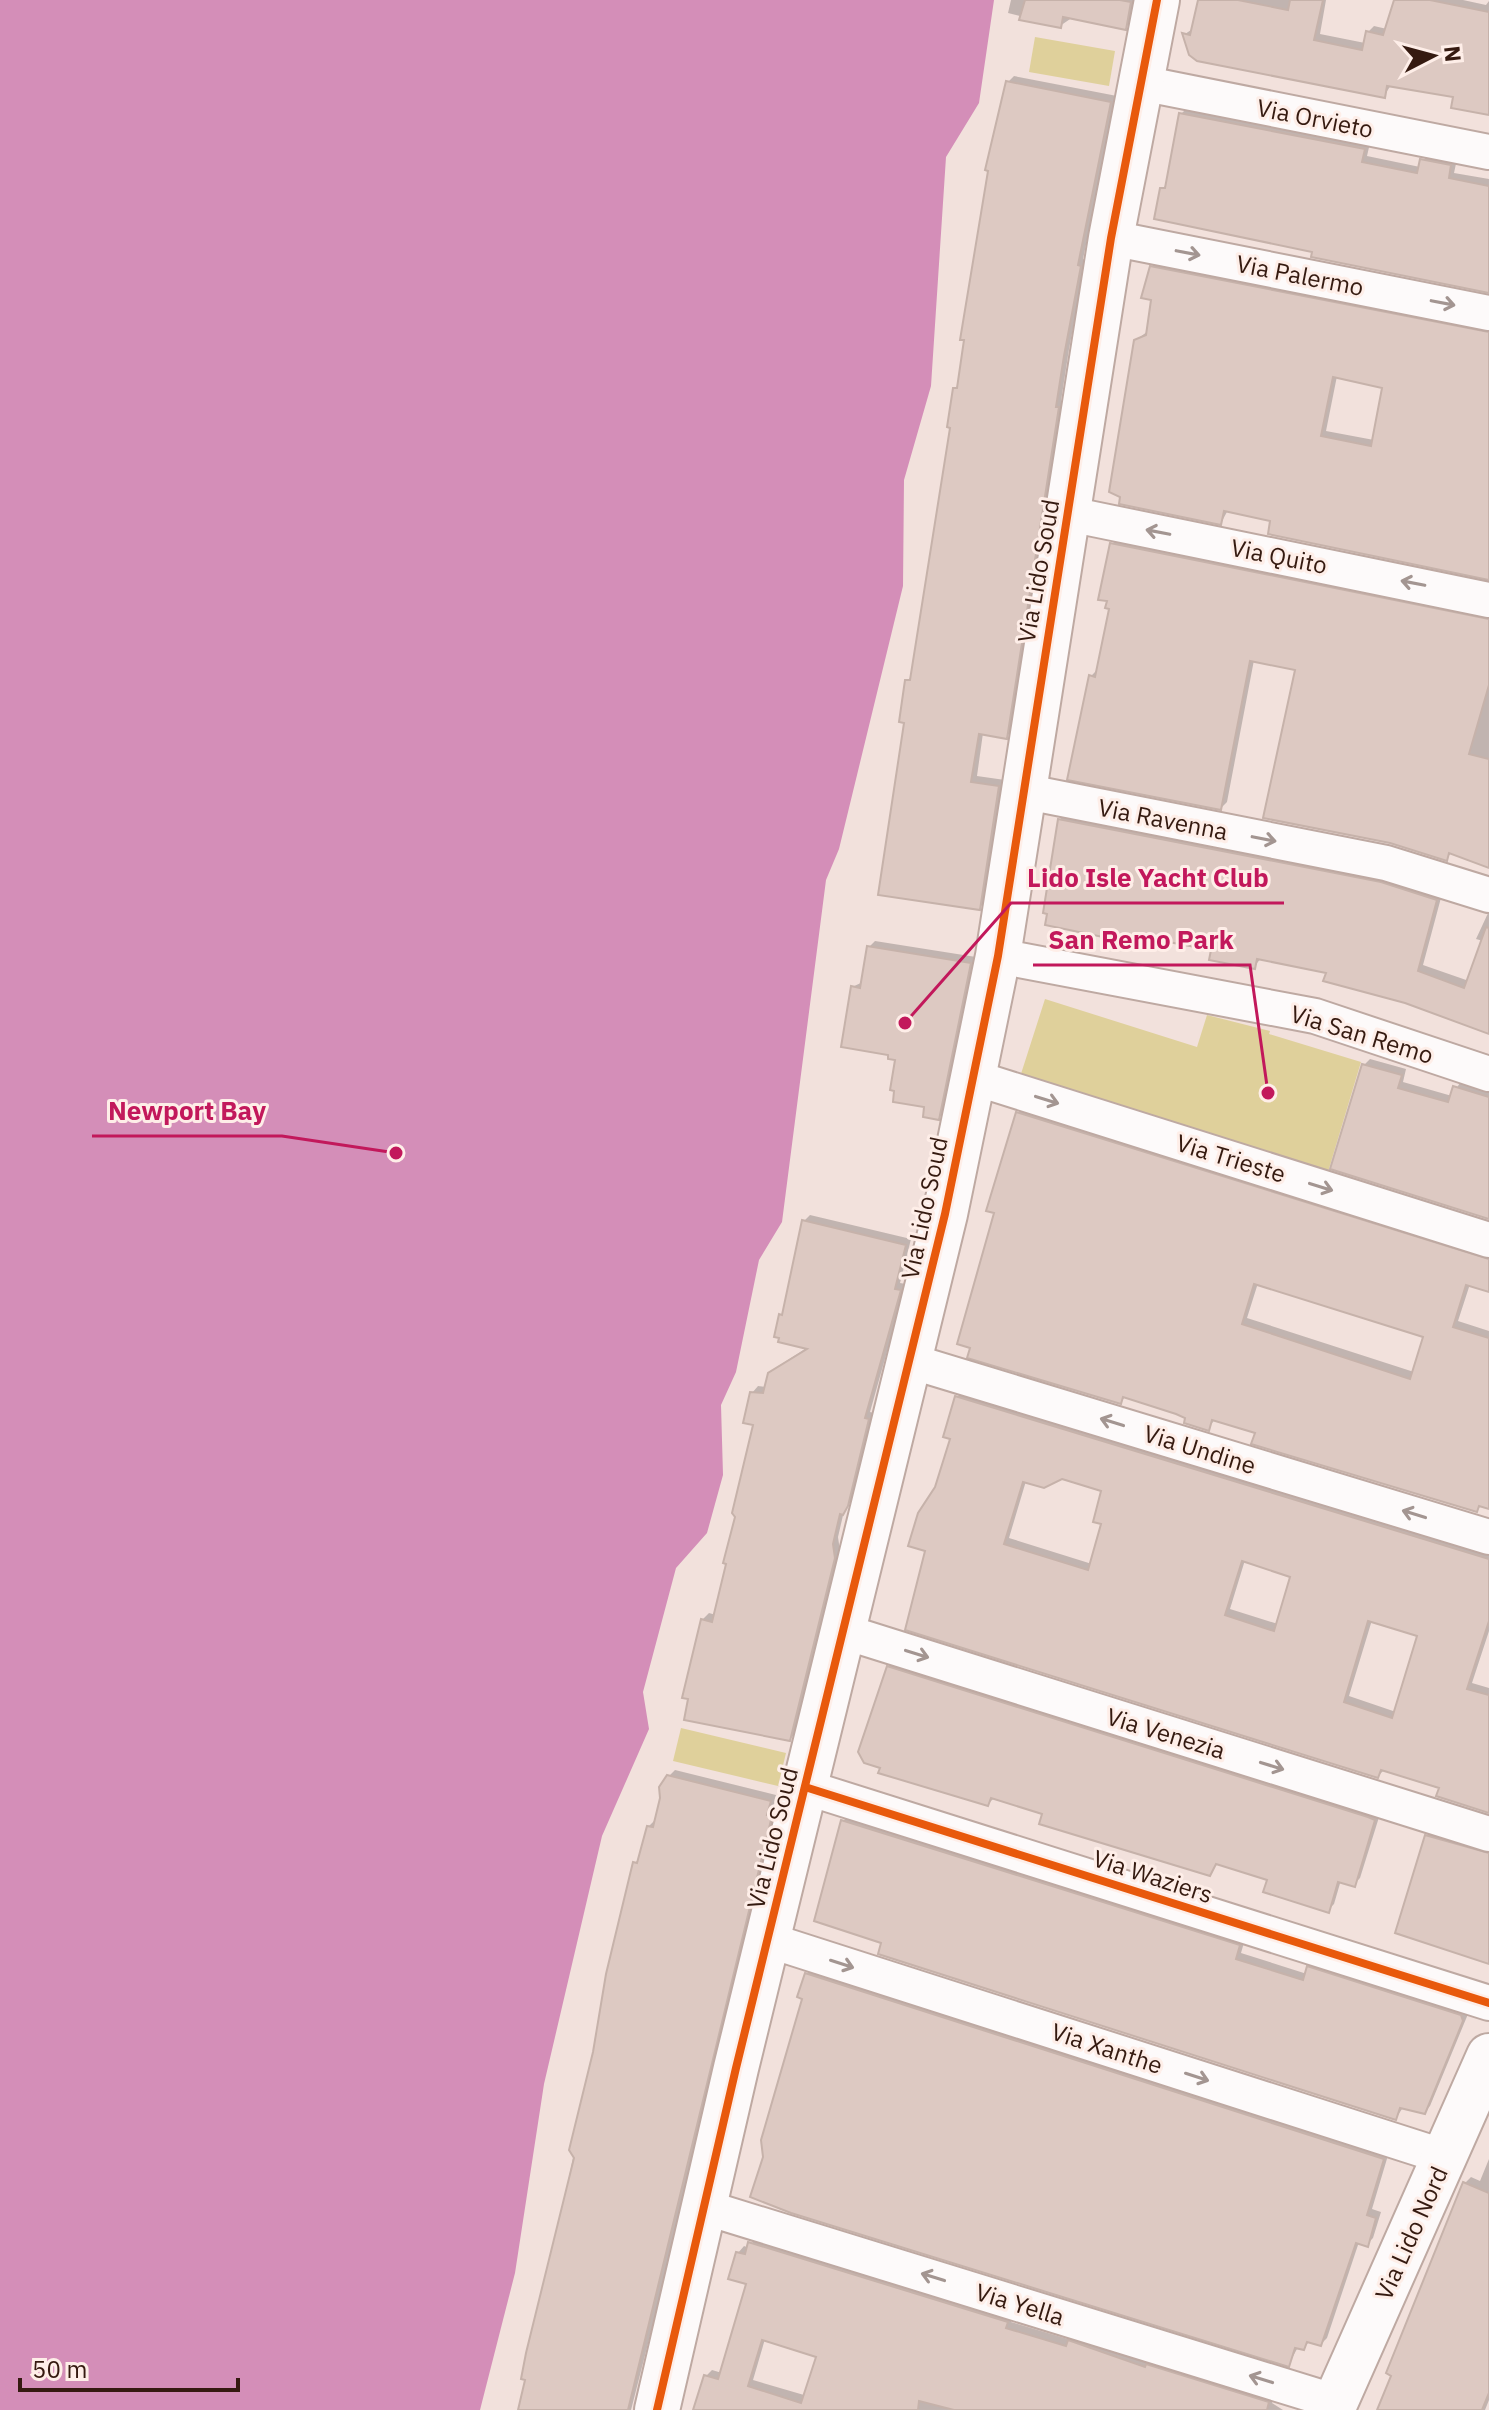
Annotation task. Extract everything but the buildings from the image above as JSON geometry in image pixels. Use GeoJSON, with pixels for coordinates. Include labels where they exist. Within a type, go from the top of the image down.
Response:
{"type":"FeatureCollection","features":[{"type":"Feature","properties":{"kind":"street","name":"Via Lido Soud"},"geometry":{"type":"LineString","coordinates":[[657,2410],[842,1631],[910,1361],[998,956],[1111,238],[1157,0]]}},
{"type":"Feature","properties":{"kind":"street","name":"Via Orvieto"},"geometry":{"type":"LineString","coordinates":[[1141,83],[1489,152]]}},
{"type":"Feature","properties":{"kind":"street","name":"Via Palermo"},"geometry":{"type":"LineString","coordinates":[[1111,238],[1489,313]]}},
{"type":"Feature","properties":{"kind":"street","name":"Via Quito"},"geometry":{"type":"LineString","coordinates":[[1069,514],[1489,600]]}},
{"type":"Feature","properties":{"kind":"street","name":"Via Ravenna"},"geometry":{"type":"LineString","coordinates":[[1022,791],[1386,863],[1489,895]]}},
{"type":"Feature","properties":{"kind":"street","name":"Via San Remo"},"geometry":{"type":"LineString","coordinates":[[998,956],[1315,1016],[1489,1074]]}},
{"type":"Feature","properties":{"kind":"street","name":"Via Trieste"},"geometry":{"type":"LineString","coordinates":[[972,1077],[1489,1240]]}},
{"type":"Feature","properties":{"kind":"street","name":"Via Undine"},"geometry":{"type":"LineString","coordinates":[[910,1361],[1489,1537]]}},
{"type":"Feature","properties":{"kind":"street","name":"Via Venezia"},"geometry":{"type":"LineString","coordinates":[[842,1631],[1489,1834]]}},
{"type":"Feature","properties":{"kind":"street","name":"Via Waziers"},"geometry":{"type":"LineString","coordinates":[[805,1787],[1489,2003]]}},
{"type":"Feature","properties":{"kind":"street","name":"Via Xanthe"},"geometry":{"type":"LineString","coordinates":[[768,1940],[1445,2157]]}},
{"type":"Feature","properties":{"kind":"street","name":"Via Lido Nord"},"geometry":{"type":"LineString","coordinates":[[1334,2406],[1489,2056]]}},
{"type":"Feature","properties":{"kind":"street","name":"Via Yella"},"geometry":{"type":"LineString","coordinates":[[704,2207],[1334,2406]]}},
{"type":"Feature","properties":{"kind":"shaded area"},"geometry":{"type":"Polygon","coordinates":[[[0,0],[994,0],[979,103],[946,157],[931,386],[904,480],[903,586],[839,849],[826,880],[782,1222],[759,1260],[736,1372],[721,1405],[723,1475],[707,1533],[676,1568],[643,1692],[649,1729],[602,1836],[544,2084],[515,2273],[480,2410],[0,2410],[0,0]]]}},
{"type":"Feature","properties":{"kind":"shaded area"},"geometry":{"type":"Polygon","coordinates":[[[1035,37],[1115,51],[1109,86],[1029,72],[1035,37]]]}},
{"type":"Feature","properties":{"kind":"shaded area"},"geometry":{"type":"Polygon","coordinates":[[[1045,999],[1197,1047],[1207,1015],[1270,1031],[1269,1034],[1361,1062],[1328,1172],[1020,1077],[1045,999]]]}},
{"type":"Feature","properties":{"kind":"shaded area"},"geometry":{"type":"Polygon","coordinates":[[[681,1728],[786,1753],[778,1786],[673,1761],[681,1728]]]}},
{"type":"Feature","properties":{"kind":"cycle path"},"geometry":{"type":"LineString","coordinates":[[657,2410],[736,2068],[945,1214],[998,956],[1111,238],[1157,0]]}},
{"type":"Feature","properties":{"kind":"cycle path"},"geometry":{"type":"LineString","coordinates":[[805,1787],[1489,2003]]}},
{"type":"Feature","properties":{"kind":"place","name":"Lido Isle Yacht Club"},"geometry":{"type":"Point","coordinates":[905,1023]}},
{"type":"Feature","properties":{"kind":"place","name":"San Remo Park"},"geometry":{"type":"Point","coordinates":[1268,1093]}},
{"type":"Feature","properties":{"kind":"place","name":"Newport Bay"},"geometry":{"type":"Point","coordinates":[396,1153]}}]}
